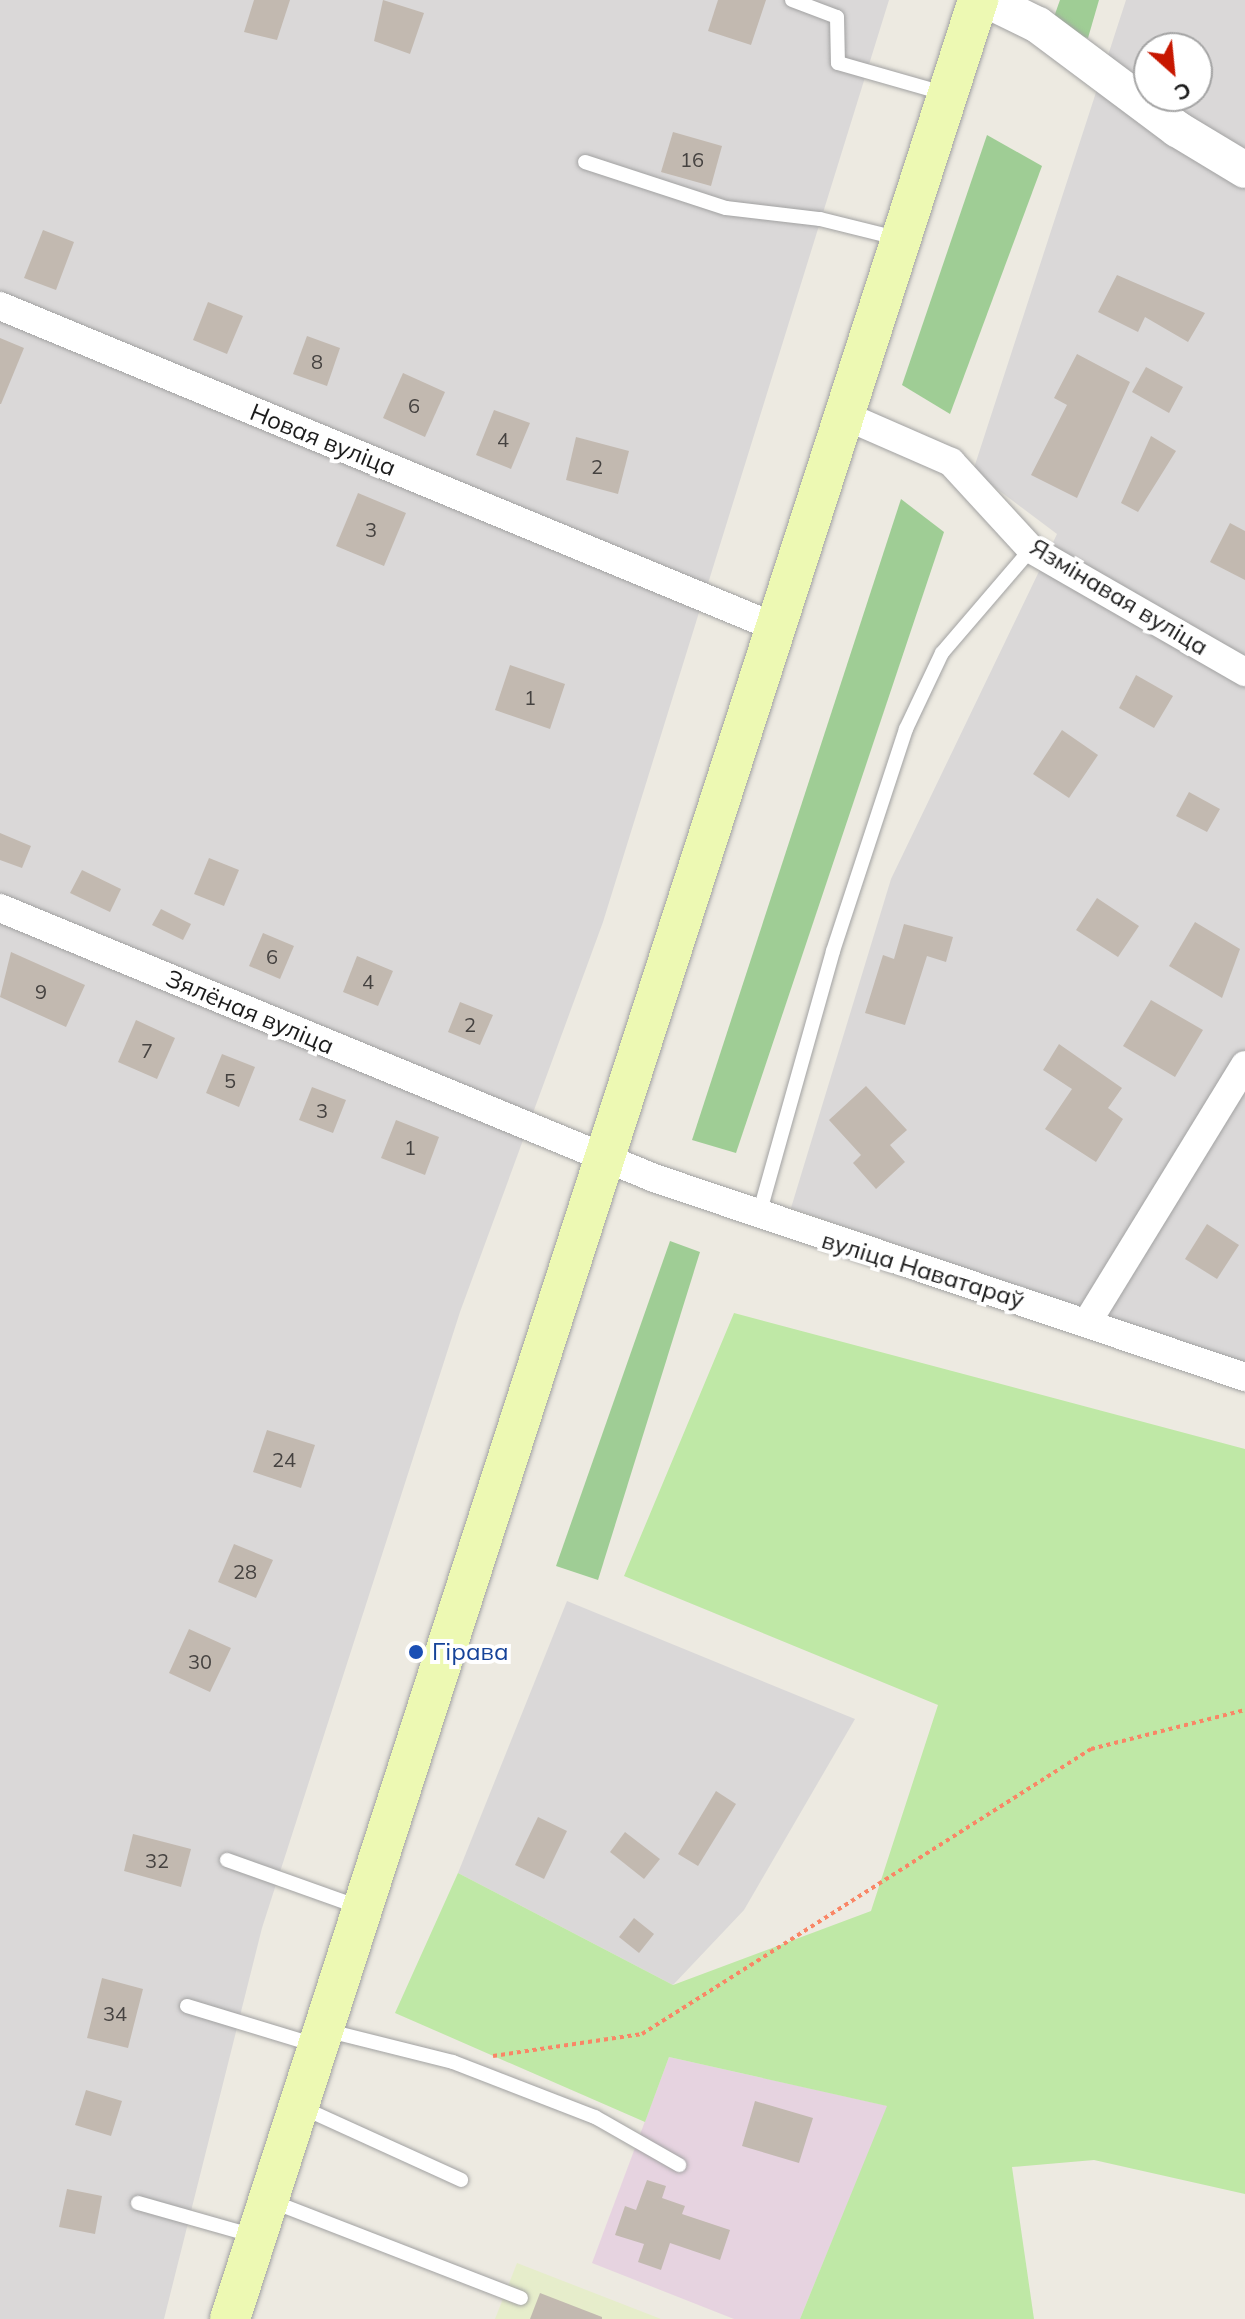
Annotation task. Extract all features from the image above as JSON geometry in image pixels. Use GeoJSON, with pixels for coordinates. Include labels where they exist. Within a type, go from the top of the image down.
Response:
{"type":"FeatureCollection","features":[{"type":"Feature","properties":{"kind":"main road"},"geometry":{"type":"LineString","coordinates":[[230,2319],[841,414],[978,0]]}},
{"type":"Feature","properties":{"kind":"street"},"geometry":{"type":"LineString","coordinates":[[987,0],[1038,25],[1177,129],[1245,170]]}},
{"type":"Feature","properties":{"kind":"street","name":"Новая вуліца"},"geometry":{"type":"LineString","coordinates":[[0,306],[775,627]]}},
{"type":"Feature","properties":{"kind":"street","name":"Язмінавая вуліца"},"geometry":{"type":"LineString","coordinates":[[841,414],[951,462],[1031,549],[1245,672]]}},
{"type":"Feature","properties":{"kind":"street","name":"Зялёная вуліца"},"geometry":{"type":"LineString","coordinates":[[0,908],[602,1159]]}},
{"type":"Feature","properties":{"kind":"street"},"geometry":{"type":"LineString","coordinates":[[1088,1321],[1245,1065]]}},
{"type":"Feature","properties":{"kind":"street","name":"вуліца Наватараў"},"geometry":{"type":"LineString","coordinates":[[602,1159],[758,1218],[1088,1321],[1245,1377]]}},
{"type":"Feature","properties":{"kind":"lane"},"geometry":{"type":"LineString","coordinates":[[792,0],[837,17],[838,63],[947,94]]}},
{"type":"Feature","properties":{"kind":"lane"},"geometry":{"type":"LineString","coordinates":[[585,162],[726,208],[820,219],[901,239]]}},
{"type":"Feature","properties":{"kind":"lane"},"geometry":{"type":"LineString","coordinates":[[758,1218],[833,951],[906,729],[942,653],[1031,549]]}},
{"type":"Feature","properties":{"kind":"lane"},"geometry":{"type":"LineString","coordinates":[[227,1860],[360,1907]]}},
{"type":"Feature","properties":{"kind":"lane"},"geometry":{"type":"LineString","coordinates":[[187,2006],[318,2037],[453,2062],[595,2117],[679,2165]]}},
{"type":"Feature","properties":{"kind":"lane"},"geometry":{"type":"LineString","coordinates":[[297,2105],[461,2180]]}},
{"type":"Feature","properties":{"kind":"lane"},"geometry":{"type":"LineString","coordinates":[[138,2203],[262,2218],[521,2298]]}},
{"type":"Feature","properties":{"kind":"path"},"geometry":{"type":"LineString","coordinates":[[453,2062],[642,2034],[1091,1749],[1245,1710]]}},
{"type":"Feature","properties":{"kind":"shaded area"},"geometry":{"type":"Polygon","coordinates":[[[0,0],[889,0],[603,922],[460,1312],[262,1928],[164,2319],[0,2319],[0,0]]]}},
{"type":"Feature","properties":{"kind":"shaded area"},"geometry":{"type":"Polygon","coordinates":[[[1126,0],[1245,0],[1245,1365],[791,1208],[891,879],[1057,534],[973,471],[1126,0]]]}},
{"type":"Feature","properties":{"kind":"shaded area"},"geometry":{"type":"Polygon","coordinates":[[[567,1601],[855,1719],[744,1910],[673,1985],[458,1873],[567,1601]]]}},
{"type":"Feature","properties":{"kind":"shaded area"},"geometry":{"type":"Polygon","coordinates":[[[669,2057],[888,2106],[800,2319],[734,2319],[592,2263],[669,2057]]]}},
{"type":"Feature","properties":{"kind":"green space"},"geometry":{"type":"Polygon","coordinates":[[[1060,0],[1099,0],[1088,38],[1050,28],[1060,0]]]}},
{"type":"Feature","properties":{"kind":"green space"},"geometry":{"type":"Polygon","coordinates":[[[987,135],[1042,166],[950,414],[902,385],[987,135]]]}},
{"type":"Feature","properties":{"kind":"green space"},"geometry":{"type":"Polygon","coordinates":[[[901,499],[944,532],[736,1153],[692,1140],[901,499]]]}},
{"type":"Feature","properties":{"kind":"green space"},"geometry":{"type":"Polygon","coordinates":[[[670,1241],[700,1252],[598,1580],[556,1566],[670,1241]]]}},
{"type":"Feature","properties":{"kind":"green space"},"geometry":{"type":"Polygon","coordinates":[[[734,1313],[1245,1449],[1245,2194],[1094,2160],[1012,2167],[1034,2319],[800,2319],[887,2106],[669,2057],[645,2122],[395,2013],[458,1873],[673,1985],[871,1911],[938,1705],[624,1576],[734,1313]]]}},
{"type":"Feature","properties":{"kind":"green space"},"geometry":{"type":"Polygon","coordinates":[[[517,2263],[661,2319],[495,2319],[517,2263]]]}},
{"type":"Feature","properties":{"kind":"building"},"geometry":{"type":"Polygon","coordinates":[[[254,0],[290,0],[277,40],[244,32],[254,0]]]}},
{"type":"Feature","properties":{"kind":"building"},"geometry":{"type":"Polygon","coordinates":[[[383,0],[424,13],[410,54],[374,41],[383,0]]]}},
{"type":"Feature","properties":{"kind":"building"},"geometry":{"type":"Polygon","coordinates":[[[718,0],[766,0],[751,45],[708,31],[718,0]]]}},
{"type":"Feature","properties":{"kind":"building"},"geometry":{"type":"Polygon","coordinates":[[[673,132],[722,146],[711,186],[661,172],[673,132]]]}},
{"type":"Feature","properties":{"kind":"building"},"geometry":{"type":"Polygon","coordinates":[[[43,230],[74,242],[56,290],[24,278],[43,230]]]}},
{"type":"Feature","properties":{"kind":"building"},"geometry":{"type":"Polygon","coordinates":[[[1117,275],[1205,313],[1188,342],[1145,317],[1138,332],[1098,312],[1117,275]]]}},
{"type":"Feature","properties":{"kind":"building"},"geometry":{"type":"Polygon","coordinates":[[[208,302],[243,316],[227,354],[193,340],[208,302]]]}},
{"type":"Feature","properties":{"kind":"building"},"geometry":{"type":"Polygon","coordinates":[[[307,336],[340,348],[327,386],[293,374],[307,336]]]}},
{"type":"Feature","properties":{"kind":"building"},"geometry":{"type":"Polygon","coordinates":[[[0,338],[24,348],[1,404],[0,404],[0,338]]]}},
{"type":"Feature","properties":{"kind":"building"},"geometry":{"type":"Polygon","coordinates":[[[1077,354],[1130,382],[1077,498],[1031,475],[1067,405],[1054,398],[1077,354]]]}},
{"type":"Feature","properties":{"kind":"building"},"geometry":{"type":"Polygon","coordinates":[[[1146,367],[1183,387],[1169,413],[1132,392],[1146,367]]]}},
{"type":"Feature","properties":{"kind":"building"},"geometry":{"type":"Polygon","coordinates":[[[403,373],[445,392],[425,437],[383,418],[403,373]]]}},
{"type":"Feature","properties":{"kind":"building"},"geometry":{"type":"Polygon","coordinates":[[[494,410],[530,423],[511,469],[476,455],[494,410]]]}},
{"type":"Feature","properties":{"kind":"building"},"geometry":{"type":"Polygon","coordinates":[[[1151,436],[1176,451],[1138,512],[1121,503],[1151,436]]]}},
{"type":"Feature","properties":{"kind":"building"},"geometry":{"type":"Polygon","coordinates":[[[576,437],[629,451],[618,494],[566,480],[576,437]]]}},
{"type":"Feature","properties":{"kind":"building"},"geometry":{"type":"Polygon","coordinates":[[[358,493],[406,513],[384,566],[336,546],[358,493]]]}},
{"type":"Feature","properties":{"kind":"building"},"geometry":{"type":"Polygon","coordinates":[[[1230,523],[1245,531],[1245,580],[1210,562],[1230,523]]]}},
{"type":"Feature","properties":{"kind":"building"},"geometry":{"type":"Polygon","coordinates":[[[510,665],[565,684],[550,729],[495,710],[510,665]]]}},
{"type":"Feature","properties":{"kind":"building"},"geometry":{"type":"Polygon","coordinates":[[[1136,675],[1173,696],[1154,728],[1119,708],[1136,675]]]}},
{"type":"Feature","properties":{"kind":"building"},"geometry":{"type":"Polygon","coordinates":[[[1062,730],[1098,755],[1069,798],[1033,774],[1062,730]]]}},
{"type":"Feature","properties":{"kind":"building"},"geometry":{"type":"Polygon","coordinates":[[[1189,792],[1220,809],[1207,832],[1176,816],[1189,792]]]}},
{"type":"Feature","properties":{"kind":"building"},"geometry":{"type":"Polygon","coordinates":[[[0,833],[31,846],[22,868],[0,860],[0,833]]]}},
{"type":"Feature","properties":{"kind":"building"},"geometry":{"type":"Polygon","coordinates":[[[209,858],[239,870],[224,906],[194,894],[209,858]]]}},
{"type":"Feature","properties":{"kind":"building"},"geometry":{"type":"Polygon","coordinates":[[[82,870],[121,889],[110,912],[70,893],[82,870]]]}},
{"type":"Feature","properties":{"kind":"building"},"geometry":{"type":"Polygon","coordinates":[[[1097,898],[1139,926],[1118,957],[1076,930],[1097,898]]]}},
{"type":"Feature","properties":{"kind":"building"},"geometry":{"type":"Polygon","coordinates":[[[161,909],[191,924],[183,940],[152,925],[161,909]]]}},
{"type":"Feature","properties":{"kind":"building"},"geometry":{"type":"Polygon","coordinates":[[[1195,922],[1240,949],[1222,998],[1169,966],[1195,922]]]}},
{"type":"Feature","properties":{"kind":"building"},"geometry":{"type":"Polygon","coordinates":[[[904,924],[953,937],[946,962],[927,956],[905,1025],[865,1013],[883,955],[894,959],[904,924]]]}},
{"type":"Feature","properties":{"kind":"building"},"geometry":{"type":"Polygon","coordinates":[[[263,933],[294,946],[280,979],[249,966],[263,933]]]}},
{"type":"Feature","properties":{"kind":"building"},"geometry":{"type":"Polygon","coordinates":[[[11,952],[85,985],[66,1027],[0,997],[11,952]]]}},
{"type":"Feature","properties":{"kind":"building"},"geometry":{"type":"Polygon","coordinates":[[[357,956],[393,971],[378,1006],[343,992],[357,956]]]}},
{"type":"Feature","properties":{"kind":"building"},"geometry":{"type":"Polygon","coordinates":[[[1151,1000],[1203,1030],[1175,1077],[1123,1046],[1151,1000]]]}},
{"type":"Feature","properties":{"kind":"building"},"geometry":{"type":"Polygon","coordinates":[[[460,1002],[493,1015],[480,1045],[448,1032],[460,1002]]]}},
{"type":"Feature","properties":{"kind":"building"},"geometry":{"type":"Polygon","coordinates":[[[136,1020],[175,1038],[157,1079],[118,1062],[136,1020]]]}},
{"type":"Feature","properties":{"kind":"building"},"geometry":{"type":"Polygon","coordinates":[[[1059,1044],[1122,1088],[1108,1108],[1123,1119],[1096,1162],[1045,1129],[1072,1089],[1043,1070],[1059,1044]]]}},
{"type":"Feature","properties":{"kind":"building"},"geometry":{"type":"Polygon","coordinates":[[[222,1054],[255,1067],[239,1107],[206,1093],[222,1054]]]}},
{"type":"Feature","properties":{"kind":"building"},"geometry":{"type":"Polygon","coordinates":[[[866,1086],[907,1130],[890,1145],[905,1162],[876,1189],[853,1163],[861,1155],[829,1120],[866,1086]]]}},
{"type":"Feature","properties":{"kind":"building"},"geometry":{"type":"Polygon","coordinates":[[[312,1087],[346,1100],[333,1133],[299,1120],[312,1087]]]}},
{"type":"Feature","properties":{"kind":"building"},"geometry":{"type":"Polygon","coordinates":[[[396,1120],[439,1137],[425,1175],[381,1158],[396,1120]]]}},
{"type":"Feature","properties":{"kind":"building"},"geometry":{"type":"Polygon","coordinates":[[[1207,1224],[1239,1245],[1217,1279],[1185,1259],[1207,1224]]]}},
{"type":"Feature","properties":{"kind":"building"},"geometry":{"type":"Polygon","coordinates":[[[267,1430],[315,1445],[301,1488],[253,1472],[267,1430]]]}},
{"type":"Feature","properties":{"kind":"building"},"geometry":{"type":"Polygon","coordinates":[[[234,1544],[273,1560],[256,1598],[218,1582],[234,1544]]]}},
{"type":"Feature","properties":{"kind":"building"},"geometry":{"type":"Polygon","coordinates":[[[189,1629],[231,1648],[210,1692],[169,1673],[189,1629]]]}},
{"type":"Feature","properties":{"kind":"building"},"geometry":{"type":"Polygon","coordinates":[[[716,1791],[736,1804],[698,1866],[678,1854],[716,1791]]]}},
{"type":"Feature","properties":{"kind":"building"},"geometry":{"type":"Polygon","coordinates":[[[538,1817],[567,1831],[544,1879],[515,1865],[538,1817]]]}},
{"type":"Feature","properties":{"kind":"building"},"geometry":{"type":"Polygon","coordinates":[[[625,1832],[660,1859],[644,1879],[610,1852],[625,1832]]]}},
{"type":"Feature","properties":{"kind":"building"},"geometry":{"type":"Polygon","coordinates":[[[133,1834],[191,1849],[181,1887],[124,1871],[133,1834]]]}},
{"type":"Feature","properties":{"kind":"building"},"geometry":{"type":"Polygon","coordinates":[[[634,1918],[654,1934],[639,1953],[619,1937],[634,1918]]]}},
{"type":"Feature","properties":{"kind":"building"},"geometry":{"type":"Polygon","coordinates":[[[102,1978],[143,1989],[128,2048],[87,2038],[102,1978]]]}},
{"type":"Feature","properties":{"kind":"building"},"geometry":{"type":"Polygon","coordinates":[[[86,2090],[122,2101],[111,2136],[75,2125],[86,2090]]]}},
{"type":"Feature","properties":{"kind":"building"},"geometry":{"type":"Polygon","coordinates":[[[755,2101],[813,2118],[799,2163],[742,2146],[755,2101]]]}},
{"type":"Feature","properties":{"kind":"building"},"geometry":{"type":"Polygon","coordinates":[[[647,2180],[666,2186],[662,2198],[685,2206],[682,2214],[730,2230],[720,2260],[670,2243],[661,2270],[638,2262],[644,2244],[615,2235],[625,2206],[636,2210],[647,2180]]]}},
{"type":"Feature","properties":{"kind":"building"},"geometry":{"type":"Polygon","coordinates":[[[67,2189],[102,2196],[95,2234],[59,2227],[67,2189]]]}},
{"type":"Feature","properties":{"kind":"building"},"geometry":{"type":"Polygon","coordinates":[[[540,2293],[602,2317],[602,2319],[530,2319],[540,2293]]]}},
{"type":"Feature","properties":{"kind":"place","name":"Гірава"},"geometry":{"type":"Point","coordinates":[416,1652]}}]}
